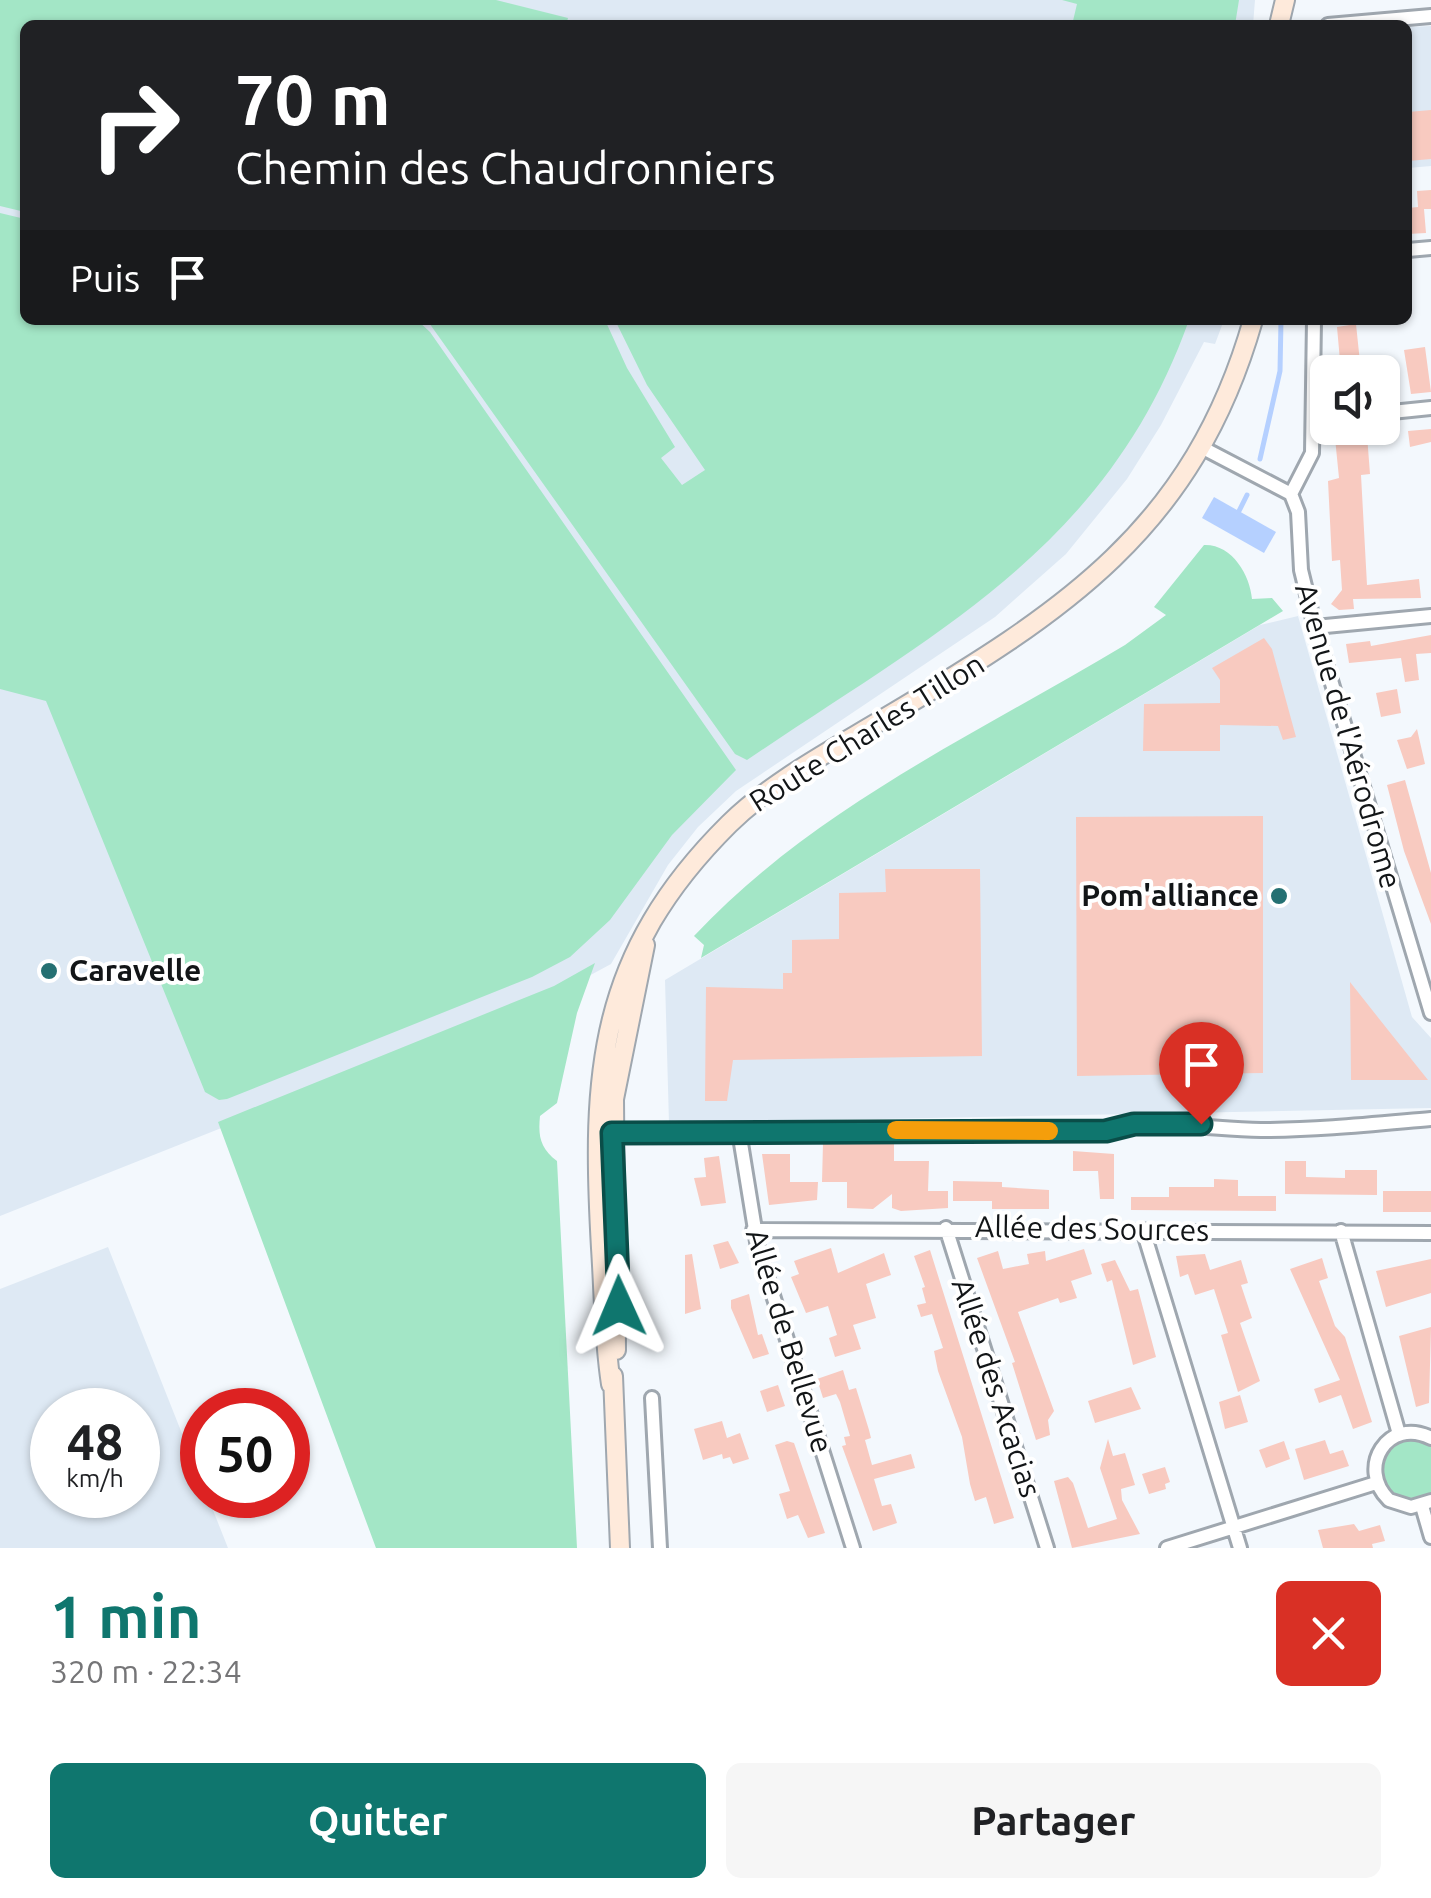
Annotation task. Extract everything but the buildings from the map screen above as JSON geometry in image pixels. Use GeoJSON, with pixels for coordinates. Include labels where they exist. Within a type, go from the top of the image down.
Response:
{"type":"FeatureCollection","features":[{"type":"Feature","properties":{"kind":"main road","name":"Route Charles Tillon"},"geometry":{"type":"LineString","coordinates":[[611,1384],[596,1100],[611,1016],[631,961],[698,859],[730,822],[782,780],[996,652],[1070,598],[1167,502],[1203,448],[1236,380],[1252,325]]}},
{"type":"Feature","properties":{"kind":"main road"},"geometry":{"type":"LineString","coordinates":[[620,1548],[611,1384],[619,1278],[612,1133],[618,1062],[645,940]]}},
{"type":"Feature","properties":{"kind":"street"},"geometry":{"type":"LineString","coordinates":[[1385,20],[1431,16]]}},
{"type":"Feature","properties":{"kind":"street"},"geometry":{"type":"LineString","coordinates":[[1314,325],[1316,355]]}},
{"type":"Feature","properties":{"kind":"street"},"geometry":{"type":"LineString","coordinates":[[1400,411],[1431,408]]}},
{"type":"Feature","properties":{"kind":"street"},"geometry":{"type":"LineString","coordinates":[[1203,448],[1291,494],[1314,445]]}},
{"type":"Feature","properties":{"kind":"street","name":"Avenue de l'Aérodrome"},"geometry":{"type":"LineString","coordinates":[[1291,494],[1298,512],[1300,570],[1314,626],[1429,1009]]}},
{"type":"Feature","properties":{"kind":"street"},"geometry":{"type":"LineString","coordinates":[[1314,626],[1431,616]]}},
{"type":"Feature","properties":{"kind":"street"},"geometry":{"type":"LineString","coordinates":[[612,1133],[1106,1131],[1134,1124],[1332,1130],[1431,1120]]}},
{"type":"Feature","properties":{"kind":"street","name":"Allée de Bellevue"},"geometry":{"type":"LineString","coordinates":[[739,1131],[753,1230],[853,1548]]}},
{"type":"Feature","properties":{"kind":"street","name":"Allée des Acacias"},"geometry":{"type":"LineString","coordinates":[[946,1228],[1046,1548]]}},
{"type":"Feature","properties":{"kind":"street","name":"Allée des Sources"},"geometry":{"type":"LineString","coordinates":[[753,1230],[1431,1233]]}},
{"type":"Feature","properties":{"kind":"street"},"geometry":{"type":"LineString","coordinates":[[1142,1230],[1240,1548]]}},
{"type":"Feature","properties":{"kind":"street"},"geometry":{"type":"LineString","coordinates":[[1341,1231],[1398,1434]]}},
{"type":"Feature","properties":{"kind":"street"},"geometry":{"type":"LineString","coordinates":[[652,1398],[660,1548]]}},
{"type":"Feature","properties":{"kind":"street"},"geometry":{"type":"LineString","coordinates":[[1431,1438],[1410,1432],[1398,1434],[1388,1440],[1375,1459],[1376,1482],[1390,1500],[1426,1503],[1431,1537]]}},
{"type":"Feature","properties":{"kind":"street"},"geometry":{"type":"LineString","coordinates":[[1167,1548],[1376,1482]]}},
{"type":"Feature","properties":{"kind":"shaded area"},"geometry":{"type":"Polygon","coordinates":[[[0,0],[1255,0],[1253,20],[20,20],[20,325],[1222,325],[1215,344],[1204,342],[1161,425],[1127,479],[1066,554],[995,617],[736,791],[698,827],[668,865],[611,964],[548,998],[0,1216],[0,0]]]}},
{"type":"Feature","properties":{"kind":"shaded area"},"geometry":{"type":"Polygon","coordinates":[[[1431,26],[1431,166],[1412,168],[1412,27],[1431,26]]]}},
{"type":"Feature","properties":{"kind":"shaded area"},"geometry":{"type":"Polygon","coordinates":[[[1298,616],[1412,1017],[1431,1038],[1431,1108],[669,1123],[665,980],[1260,625],[1298,616]]]}},
{"type":"Feature","properties":{"kind":"shaded area"},"geometry":{"type":"Polygon","coordinates":[[[108,1247],[180,1429],[180,1518],[216,1518],[228,1548],[0,1548],[0,1289],[108,1247]]]}},
{"type":"Feature","properties":{"kind":"green space"},"geometry":{"type":"Polygon","coordinates":[[[0,0],[496,0],[568,18],[20,20],[20,211],[0,206],[0,0]]]}},
{"type":"Feature","properties":{"kind":"green space"},"geometry":{"type":"Polygon","coordinates":[[[1062,0],[1239,0],[1236,20],[1073,20],[1077,4],[1062,0]]]}},
{"type":"Feature","properties":{"kind":"green space"},"geometry":{"type":"Polygon","coordinates":[[[0,213],[20,218],[20,325],[422,325],[736,770],[672,835],[610,920],[570,957],[532,977],[219,1100],[205,1092],[46,701],[0,689],[0,213]]]}},
{"type":"Feature","properties":{"kind":"green space"},"geometry":{"type":"Polygon","coordinates":[[[431,325],[607,325],[627,368],[675,447],[661,458],[682,485],[705,470],[647,385],[617,325],[1187,325],[1154,399],[1112,467],[1063,526],[1008,578],[884,670],[747,760],[735,754],[431,325]]]}},
{"type":"Feature","properties":{"kind":"green space"},"geometry":{"type":"Polygon","coordinates":[[[1204,545],[1231,555],[1248,580],[1252,599],[1272,598],[1283,611],[701,958],[704,945],[694,936],[791,849],[899,776],[1125,645],[1166,615],[1154,607],[1204,545]]]}},
{"type":"Feature","properties":{"kind":"green space"},"geometry":{"type":"Polygon","coordinates":[[[595,963],[577,1013],[557,1103],[540,1116],[539,1123],[544,1146],[557,1161],[577,1548],[376,1548],[218,1122],[554,986],[595,963]]]}},
{"type":"Feature","properties":{"kind":"green space"},"geometry":{"type":"Polygon","coordinates":[[[1410,1438],[1431,1446],[1431,1495],[1405,1500],[1386,1486],[1379,1468],[1393,1444],[1410,1438]]]}},
{"type":"Feature","properties":{"kind":"water"},"geometry":{"type":"Polygon","coordinates":[[[1214,497],[1276,532],[1264,553],[1202,518],[1214,497]]]}},
{"type":"Feature","properties":{"kind":"waterway"},"geometry":{"type":"LineString","coordinates":[[1260,459],[1280,371],[1281,325]]}},
{"type":"Feature","properties":{"kind":"waterway"},"geometry":{"type":"LineString","coordinates":[[1239,511],[1247,495]]}},
{"type":"Feature","properties":{"kind":"slow traffic"},"geometry":{"type":"LineString","coordinates":[[896,1130],[1049,1131]]}},
{"type":"Feature","properties":{"kind":"place","name":"Pom'alliance"},"geometry":{"type":"Point","coordinates":[1279,896]}},
{"type":"Feature","properties":{"kind":"place","name":"Caravelle"},"geometry":{"type":"Point","coordinates":[49,971]}},
{"type":"Feature","properties":{"kind":"route"},"geometry":{"type":"LineString","coordinates":[[619,1306],[612,1133],[1106,1131],[1134,1124],[1201,1124]]}}]}
